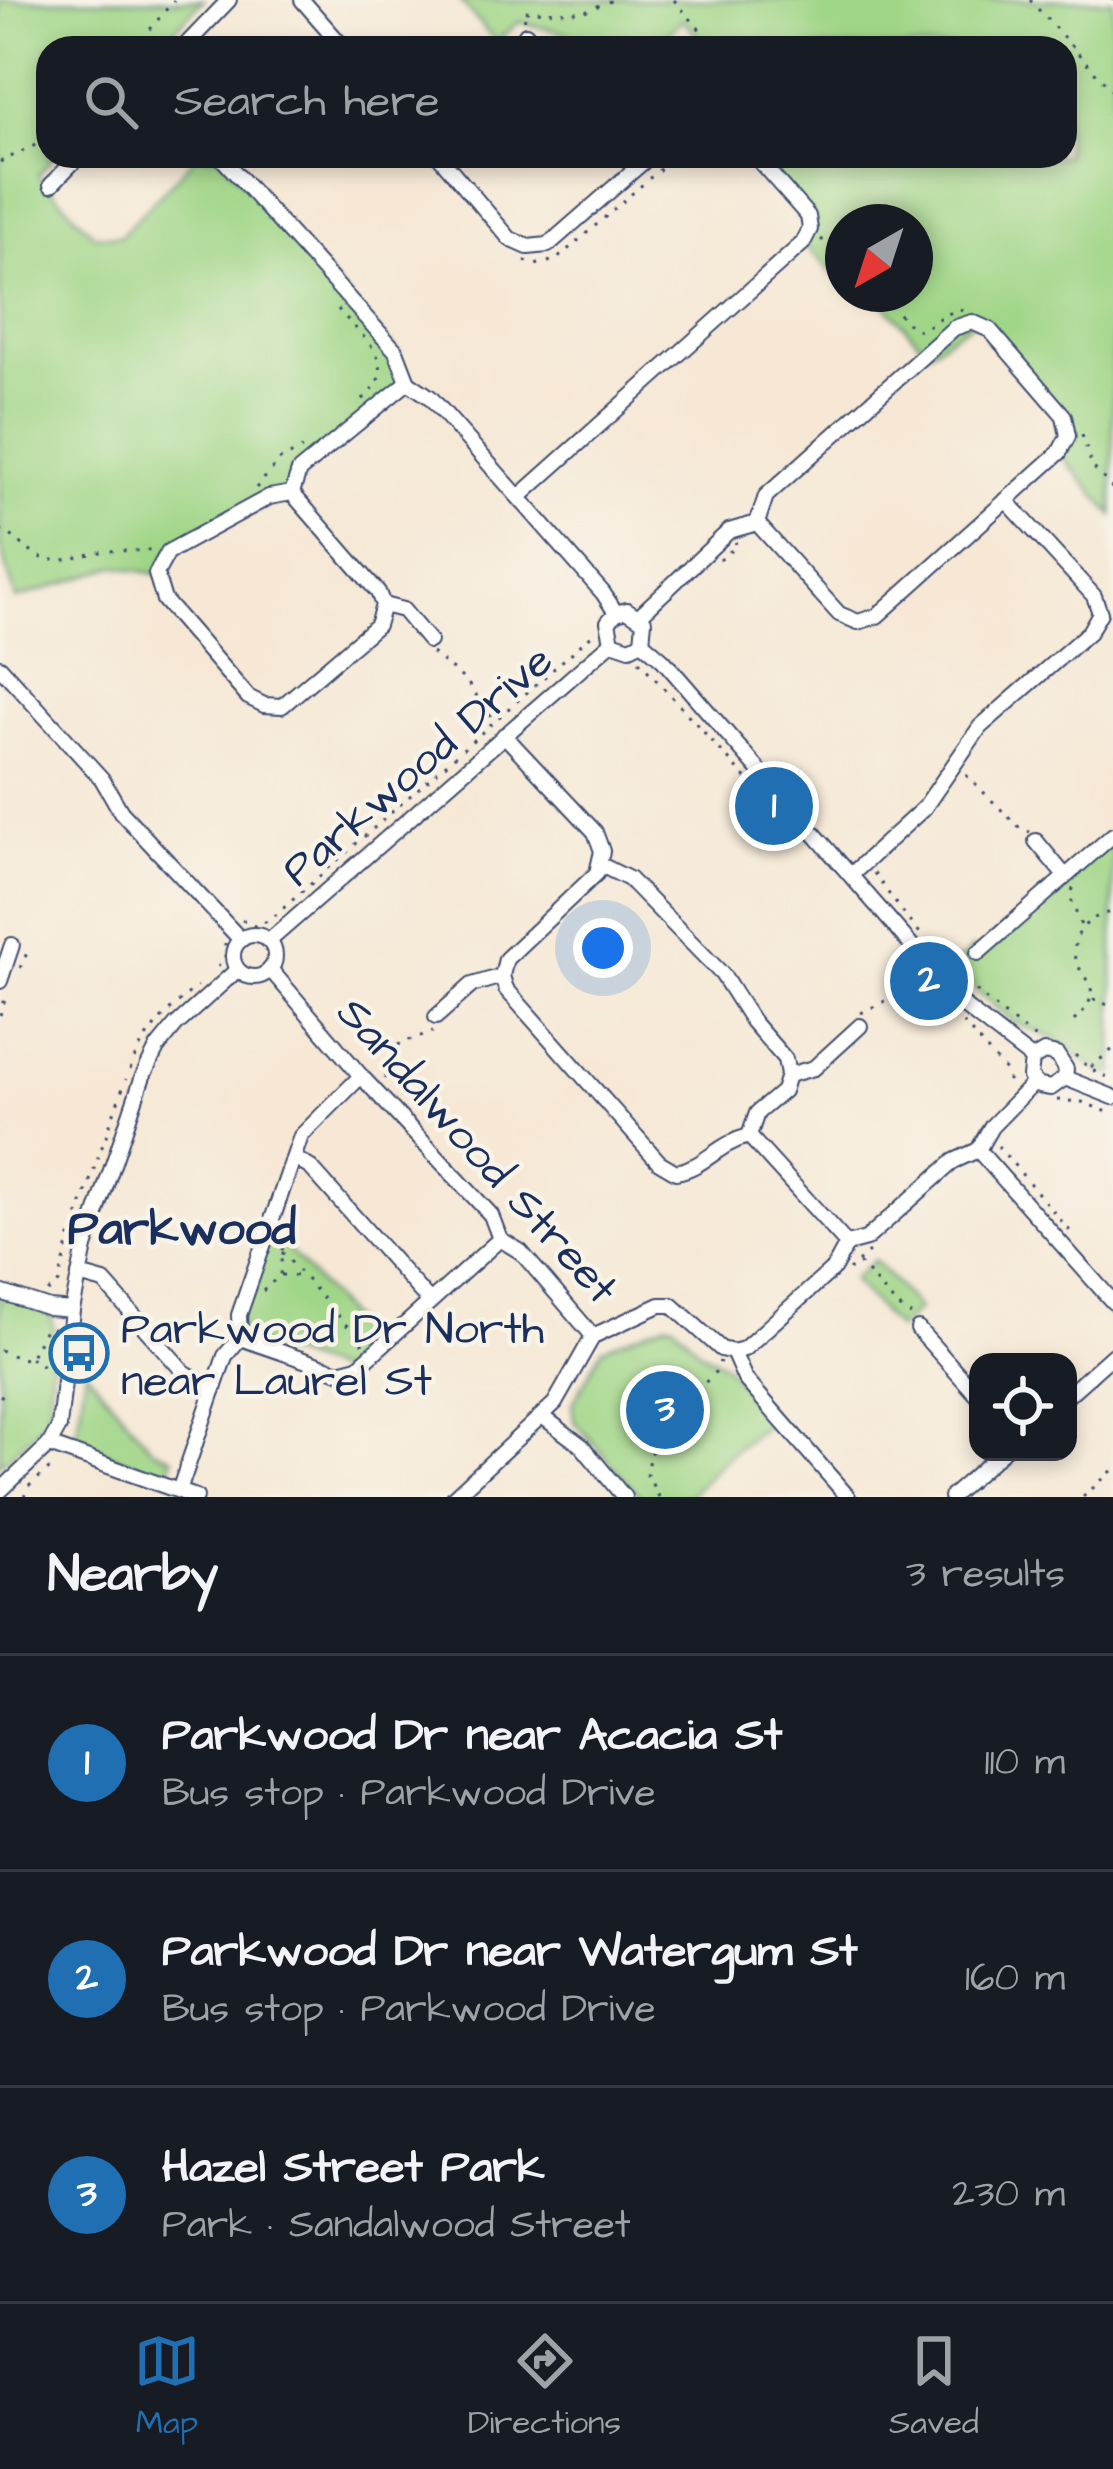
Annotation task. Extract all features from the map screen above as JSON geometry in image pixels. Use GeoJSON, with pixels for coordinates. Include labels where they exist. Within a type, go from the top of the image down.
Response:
{"type":"FeatureCollection","features":[{"type":"Feature","properties":{"kind":"street"},"geometry":{"type":"LineString","coordinates":[[194,36],[229,0]]}},
{"type":"Feature","properties":{"kind":"street"},"geometry":{"type":"LineString","coordinates":[[302,0],[334,36]]}},
{"type":"Feature","properties":{"kind":"street"},"geometry":{"type":"LineString","coordinates":[[51,184],[67,168]]}},
{"type":"Feature","properties":{"kind":"street"},"geometry":{"type":"LineString","coordinates":[[231,168],[396,351],[408,382],[430,398],[616,613]]}},
{"type":"Feature","properties":{"kind":"street"},"geometry":{"type":"LineString","coordinates":[[449,168],[510,239],[528,247],[548,245],[636,168]]}},
{"type":"Feature","properties":{"kind":"street"},"geometry":{"type":"LineString","coordinates":[[519,497],[803,243],[810,229],[808,216],[766,168]]}},
{"type":"Feature","properties":{"kind":"street"},"geometry":{"type":"LineString","coordinates":[[972,322],[990,330],[1064,416],[1068,436],[1058,453],[877,616],[857,622],[839,614],[757,523],[766,496],[954,328],[972,322]]}},
{"type":"Feature","properties":{"kind":"street"},"geometry":{"type":"LineString","coordinates":[[292,493],[299,471],[408,382]]}},
{"type":"Feature","properties":{"kind":"street"},"geometry":{"type":"LineString","coordinates":[[292,493],[379,592],[382,605],[377,626],[282,706],[264,705],[248,697],[164,600],[156,574],[168,552],[269,496],[292,493]]}},
{"type":"Feature","properties":{"kind":"street"},"geometry":{"type":"LineString","coordinates":[[852,874],[915,818],[980,727],[1090,632],[1107,610],[1006,500]]}},
{"type":"Feature","properties":{"kind":"street"},"geometry":{"type":"LineString","coordinates":[[640,615],[729,531],[757,523]]}},
{"type":"Feature","properties":{"kind":"street"},"geometry":{"type":"LineString","coordinates":[[382,605],[404,610],[427,643]]}},
{"type":"Feature","properties":{"kind":"street"},"geometry":{"type":"LineString","coordinates":[[627,610],[640,615],[646,628],[642,642],[630,648],[611,642],[607,627],[616,613],[627,610]]}},
{"type":"Feature","properties":{"kind":"street","name":"Parkwood Drive"},"geometry":{"type":"LineString","coordinates":[[269,941],[500,728],[611,642]]}},
{"type":"Feature","properties":{"kind":"street"},"geometry":{"type":"LineString","coordinates":[[642,642],[663,660],[966,1008],[1024,1060],[1034,1083]]}},
{"type":"Feature","properties":{"kind":"street"},"geometry":{"type":"LineString","coordinates":[[0,667],[102,779],[121,812],[241,940]]}},
{"type":"Feature","properties":{"kind":"street"},"geometry":{"type":"LineString","coordinates":[[500,728],[595,832],[602,850],[601,865],[506,959],[502,976],[506,989],[659,1162],[676,1172],[694,1169],[719,1147],[749,1136],[758,1113],[783,1091],[788,1075],[785,1059],[752,1021],[722,974],[638,887],[601,865]]}},
{"type":"Feature","properties":{"kind":"street"},"geometry":{"type":"LineString","coordinates":[[978,952],[1113,835]]}},
{"type":"Feature","properties":{"kind":"street"},"geometry":{"type":"LineString","coordinates":[[1038,839],[1070,872]]}},
{"type":"Feature","properties":{"kind":"street"},"geometry":{"type":"LineString","coordinates":[[253,934],[269,941],[275,953],[270,970],[255,977],[237,970],[232,954],[241,940],[253,934]]}},
{"type":"Feature","properties":{"kind":"street"},"geometry":{"type":"LineString","coordinates":[[0,981],[12,945]]}},
{"type":"Feature","properties":{"kind":"street"},"geometry":{"type":"LineString","coordinates":[[4,1489],[49,1445],[59,1427],[60,1374],[79,1275],[143,1076],[176,1025],[237,970]]}},
{"type":"Feature","properties":{"kind":"street","name":"Sandalwood Street"},"geometry":{"type":"LineString","coordinates":[[270,970],[491,1215],[500,1239],[521,1252],[593,1336],[660,1305],[672,1305],[730,1357],[848,1497]]}},
{"type":"Feature","properties":{"kind":"street"},"geometry":{"type":"LineString","coordinates":[[436,1017],[472,985],[502,976]]}},
{"type":"Feature","properties":{"kind":"street"},"geometry":{"type":"LineString","coordinates":[[788,1075],[814,1068],[860,1026]]}},
{"type":"Feature","properties":{"kind":"street"},"geometry":{"type":"LineString","coordinates":[[1024,1060],[1044,1052],[1058,1054],[1066,1069],[1064,1078],[1051,1088],[1034,1083]]}},
{"type":"Feature","properties":{"kind":"street"},"geometry":{"type":"LineString","coordinates":[[178,1491],[225,1356],[240,1338],[239,1315],[301,1136],[361,1076]]}},
{"type":"Feature","properties":{"kind":"street"},"geometry":{"type":"LineString","coordinates":[[1064,1078],[1113,1097]]}},
{"type":"Feature","properties":{"kind":"street"},"geometry":{"type":"LineString","coordinates":[[1034,1083],[991,1127],[990,1148],[1113,1302]]}},
{"type":"Feature","properties":{"kind":"street"},"geometry":{"type":"LineString","coordinates":[[749,1136],[847,1244]]}},
{"type":"Feature","properties":{"kind":"street"},"geometry":{"type":"LineString","coordinates":[[730,1357],[833,1268],[847,1244],[866,1239],[954,1160],[990,1148]]}},
{"type":"Feature","properties":{"kind":"street"},"geometry":{"type":"LineString","coordinates":[[293,1158],[310,1168],[430,1302]]}},
{"type":"Feature","properties":{"kind":"street"},"geometry":{"type":"LineString","coordinates":[[240,1338],[339,1372],[358,1367],[500,1239]]}},
{"type":"Feature","properties":{"kind":"street"},"geometry":{"type":"LineString","coordinates":[[79,1275],[112,1289],[184,1372],[214,1389]]}},
{"type":"Feature","properties":{"kind":"street"},"geometry":{"type":"LineString","coordinates":[[0,1292],[49,1308],[72,1310]]}},
{"type":"Feature","properties":{"kind":"street"},"geometry":{"type":"LineString","coordinates":[[918,1329],[969,1386]]}},
{"type":"Feature","properties":{"kind":"street"},"geometry":{"type":"LineString","coordinates":[[454,1497],[555,1403],[593,1336]]}},
{"type":"Feature","properties":{"kind":"street"},"geometry":{"type":"LineString","coordinates":[[1077,1386],[1113,1355]]}},
{"type":"Feature","properties":{"kind":"street"},"geometry":{"type":"LineString","coordinates":[[542,1416],[582,1446],[624,1497]]}},
{"type":"Feature","properties":{"kind":"street"},"geometry":{"type":"LineString","coordinates":[[49,1445],[196,1497]]}},
{"type":"Feature","properties":{"kind":"street"},"geometry":{"type":"LineString","coordinates":[[951,1497],[992,1461]]}},
{"type":"Feature","properties":{"kind":"path"},"geometry":{"type":"LineString","coordinates":[[145,36],[174,0]]}},
{"type":"Feature","properties":{"kind":"path"},"geometry":{"type":"LineString","coordinates":[[517,0],[524,11],[522,36]]}},
{"type":"Feature","properties":{"kind":"path"},"geometry":{"type":"LineString","coordinates":[[524,11],[584,12],[613,0]]}},
{"type":"Feature","properties":{"kind":"path"},"geometry":{"type":"LineString","coordinates":[[674,0],[706,36]]}},
{"type":"Feature","properties":{"kind":"path"},"geometry":{"type":"LineString","coordinates":[[1030,0],[1062,36]]}},
{"type":"Feature","properties":{"kind":"path"},"geometry":{"type":"LineString","coordinates":[[1077,52],[1113,92]]}},
{"type":"Feature","properties":{"kind":"path"},"geometry":{"type":"LineString","coordinates":[[0,162],[36,145]]}},
{"type":"Feature","properties":{"kind":"path"},"geometry":{"type":"LineString","coordinates":[[520,260],[535,265],[556,260],[661,168]]}},
{"type":"Feature","properties":{"kind":"path"},"geometry":{"type":"LineString","coordinates":[[808,216],[821,222],[825,243]]}},
{"type":"Feature","properties":{"kind":"path"},"geometry":{"type":"LineString","coordinates":[[337,308],[380,359],[383,371],[378,387],[357,404]]}},
{"type":"Feature","properties":{"kind":"path"},"geometry":{"type":"LineString","coordinates":[[244,498],[280,459],[310,445]]}},
{"type":"Feature","properties":{"kind":"path"},"geometry":{"type":"LineString","coordinates":[[0,531],[46,560],[154,549]]}},
{"type":"Feature","properties":{"kind":"path"},"geometry":{"type":"LineString","coordinates":[[236,914],[255,926],[270,920],[500,728],[600,626]]}},
{"type":"Feature","properties":{"kind":"path"},"geometry":{"type":"LineString","coordinates":[[427,643],[466,681],[500,728]]}},
{"type":"Feature","properties":{"kind":"path"},"geometry":{"type":"LineString","coordinates":[[634,658],[655,675],[761,796]]}},
{"type":"Feature","properties":{"kind":"path"},"geometry":{"type":"LineString","coordinates":[[954,763],[1019,827],[1038,839]]}},
{"type":"Feature","properties":{"kind":"path"},"geometry":{"type":"LineString","coordinates":[[1070,872],[1071,899],[1081,926],[1075,945],[1078,964],[1091,986],[1091,998],[1074,1022]]}},
{"type":"Feature","properties":{"kind":"path"},"geometry":{"type":"LineString","coordinates":[[874,873],[988,1004],[1046,1042]]}},
{"type":"Feature","properties":{"kind":"path"},"geometry":{"type":"LineString","coordinates":[[1081,926],[1113,911]]}},
{"type":"Feature","properties":{"kind":"path"},"geometry":{"type":"LineString","coordinates":[[1091,998],[1113,1007]]}},
{"type":"Feature","properties":{"kind":"path"},"geometry":{"type":"LineString","coordinates":[[962,1022],[1006,1073],[1013,1094]]}},
{"type":"Feature","properties":{"kind":"path"},"geometry":{"type":"LineString","coordinates":[[1090,1069],[1113,1049]]}},
{"type":"Feature","properties":{"kind":"path"},"geometry":{"type":"LineString","coordinates":[[1070,1050],[1090,1069],[1113,1080]]}},
{"type":"Feature","properties":{"kind":"path"},"geometry":{"type":"LineString","coordinates":[[1006,1073],[1024,1060]]}},
{"type":"Feature","properties":{"kind":"path"},"geometry":{"type":"LineString","coordinates":[[1048,1099],[1082,1102],[1113,1114]]}},
{"type":"Feature","properties":{"kind":"path"},"geometry":{"type":"LineString","coordinates":[[999,1138],[990,1148],[1073,1235]]}},
{"type":"Feature","properties":{"kind":"path"},"geometry":{"type":"LineString","coordinates":[[841,1276],[875,1246]]}},
{"type":"Feature","properties":{"kind":"path"},"geometry":{"type":"LineString","coordinates":[[280,1275],[280,1250],[372,1354]]}},
{"type":"Feature","properties":{"kind":"path"},"geometry":{"type":"LineString","coordinates":[[858,1262],[896,1305],[909,1311],[918,1329]]}},
{"type":"Feature","properties":{"kind":"path"},"geometry":{"type":"LineString","coordinates":[[258,1296],[280,1275],[303,1276]]}},
{"type":"Feature","properties":{"kind":"path"},"geometry":{"type":"LineString","coordinates":[[30,1358],[45,1329],[52,1327],[56,1337]]}},
{"type":"Feature","properties":{"kind":"path"},"geometry":{"type":"LineString","coordinates":[[0,1350],[30,1358],[60,1374]]}},
{"type":"Feature","properties":{"kind":"path"},"geometry":{"type":"LineString","coordinates":[[659,1497],[647,1475],[649,1453],[690,1426],[700,1388],[721,1359],[730,1357]]}},
{"type":"Feature","properties":{"kind":"path"},"geometry":{"type":"LineString","coordinates":[[24,1497],[50,1466],[62,1463]]}},
{"type":"Feature","properties":{"kind":"path"},"geometry":{"type":"LineString","coordinates":[[1082,1497],[1113,1470]]}},
{"type":"Feature","properties":{"kind":"green space"},"geometry":{"type":"Polygon","coordinates":[[[0,0],[203,0],[168,36],[36,36],[36,168],[44,168],[38,175],[94,235],[120,236],[185,168],[231,168],[396,351],[408,382],[299,470],[292,493],[168,552],[156,574],[116,566],[16,599],[0,546],[0,0]]]}},
{"type":"Feature","properties":{"kind":"green space"},"geometry":{"type":"Polygon","coordinates":[[[459,0],[1113,0],[1113,515],[1059,453],[1064,416],[990,330],[972,322],[928,351],[892,312],[933,312],[933,204],[825,204],[825,265],[803,243],[810,229],[764,168],[1077,168],[1077,36],[698,36],[683,20],[665,36],[577,36],[519,22],[503,36],[491,36],[459,0]]]}},
{"type":"Feature","properties":{"kind":"green space"},"geometry":{"type":"Polygon","coordinates":[[[1113,835],[1113,1074],[1097,1070],[1058,1040],[1015,1023],[954,965],[973,948],[977,952],[1113,835]]]}},
{"type":"Feature","properties":{"kind":"green space"},"geometry":{"type":"Polygon","coordinates":[[[269,1228],[377,1350],[339,1372],[240,1338],[239,1315],[269,1228]]]}},
{"type":"Feature","properties":{"kind":"green space"},"geometry":{"type":"Polygon","coordinates":[[[874,1260],[918,1309],[897,1329],[852,1280],[874,1260]]]}},
{"type":"Feature","properties":{"kind":"green space"},"geometry":{"type":"Polygon","coordinates":[[[0,1292],[49,1308],[54,1332],[48,1418],[0,1465],[0,1292]]]}},
{"type":"Feature","properties":{"kind":"green space"},"geometry":{"type":"Polygon","coordinates":[[[667,1322],[725,1365],[768,1425],[735,1449],[688,1497],[641,1497],[574,1421],[572,1405],[603,1348],[667,1322]]]}},
{"type":"Feature","properties":{"kind":"green space"},"geometry":{"type":"Polygon","coordinates":[[[86,1370],[152,1449],[173,1458],[167,1475],[75,1442],[86,1370]]]}},
{"type":"Feature","properties":{"kind":"place","name":"Parkwood Dr near Acacia St"},"geometry":{"type":"Point","coordinates":[774,806]}},
{"type":"Feature","properties":{"kind":"place","name":"Parkwood Dr near Watergum St"},"geometry":{"type":"Point","coordinates":[929,981]}},
{"type":"Feature","properties":{"kind":"place","name":"Parkwood Dr North near Laurel St"},"geometry":{"type":"Point","coordinates":[79,1353]}},
{"type":"Feature","properties":{"kind":"place","name":"Hazel Street Park"},"geometry":{"type":"Point","coordinates":[665,1410]}},
{"type":"Feature","properties":{"kind":"district","name":"Parkwood"},"geometry":{"type":"Point","coordinates":[182,1227]}}]}
